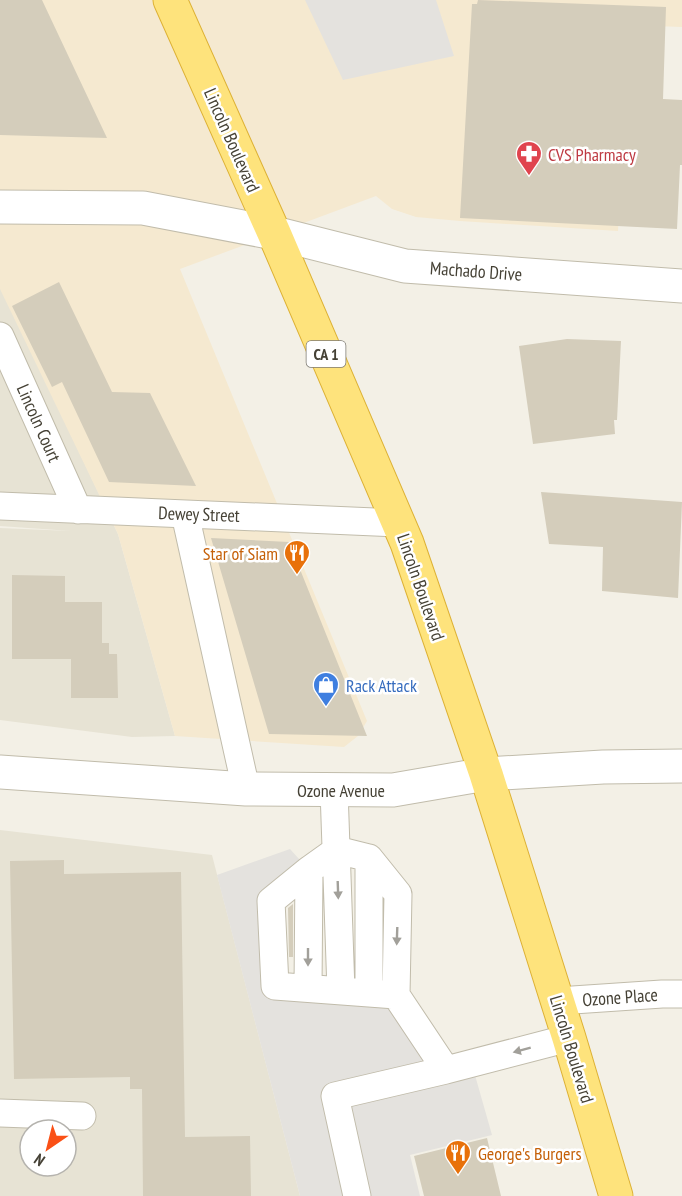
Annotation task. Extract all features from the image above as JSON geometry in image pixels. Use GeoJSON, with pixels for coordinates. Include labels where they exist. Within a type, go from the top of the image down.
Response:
{"type":"FeatureCollection","features":[{"type":"Feature","properties":{"kind":"highway","name":"Lincoln Boulevard"},"geometry":{"type":"LineString","coordinates":[[170,0],[274,233],[403,533],[486,774],[558,1001],[616,1196]]}},
{"type":"Feature","properties":{"kind":"street","name":"Machado Drive"},"geometry":{"type":"LineString","coordinates":[[0,207],[143,208],[274,233],[405,266],[682,286]]}},
{"type":"Feature","properties":{"kind":"street","name":"Ozone Avenue"},"geometry":{"type":"LineString","coordinates":[[0,772],[246,789],[393,790],[486,774],[603,767],[682,766]]}},
{"type":"Feature","properties":{"kind":"lane","name":"Lincoln Court"},"geometry":{"type":"LineString","coordinates":[[0,336],[78,510]]}},
{"type":"Feature","properties":{"kind":"lane","name":"Dewey Street"},"geometry":{"type":"LineString","coordinates":[[0,506],[185,514],[403,533]]}},
{"type":"Feature","properties":{"kind":"lane"},"geometry":{"type":"LineString","coordinates":[[185,514],[246,789]]}},
{"type":"Feature","properties":{"kind":"lane"},"geometry":{"type":"LineString","coordinates":[[334,790],[341,991]]}},
{"type":"Feature","properties":{"kind":"lane"},"geometry":{"type":"LineString","coordinates":[[336,850],[369,858],[398,894],[396,995],[446,1070]]}},
{"type":"Feature","properties":{"kind":"lane"},"geometry":{"type":"LineString","coordinates":[[336,850],[271,901],[275,986],[396,995]]}},
{"type":"Feature","properties":{"kind":"lane"},"geometry":{"type":"LineString","coordinates":[[369,858],[369,993]]}},
{"type":"Feature","properties":{"kind":"lane"},"geometry":{"type":"LineString","coordinates":[[308,988],[309,870]]}},
{"type":"Feature","properties":{"kind":"lane","name":"Ozone Place"},"geometry":{"type":"LineString","coordinates":[[558,1001],[682,994]]}},
{"type":"Feature","properties":{"kind":"lane"},"geometry":{"type":"LineString","coordinates":[[357,1196],[335,1096],[569,1038]]}},
{"type":"Feature","properties":{"kind":"lane"},"geometry":{"type":"LineString","coordinates":[[0,1113],[82,1116]]}},
{"type":"Feature","properties":{"kind":"shaded area"},"geometry":{"type":"Polygon","coordinates":[[[0,0],[682,0],[682,27],[626,25],[618,231],[416,217],[392,209],[376,196],[180,269],[367,721],[358,736],[344,747],[175,736],[118,534],[0,289],[0,0]]]}},
{"type":"Feature","properties":{"kind":"shaded area"},"geometry":{"type":"Polygon","coordinates":[[[305,0],[436,0],[454,56],[343,80],[305,0]]]}},
{"type":"Feature","properties":{"kind":"shaded area"},"geometry":{"type":"Polygon","coordinates":[[[0,285],[118,534],[175,736],[132,737],[0,720],[0,528],[71,531],[0,526],[0,285]]]}},
{"type":"Feature","properties":{"kind":"shaded area"},"geometry":{"type":"Polygon","coordinates":[[[0,830],[212,855],[300,1196],[0,1196],[0,830]]]}},
{"type":"Feature","properties":{"kind":"shaded area"},"geometry":{"type":"Polygon","coordinates":[[[290,849],[309,870],[271,901],[275,985],[396,995],[435,1053],[469,1054],[492,1135],[410,1155],[420,1196],[300,1196],[217,875],[290,849]]]}},
{"type":"Feature","properties":{"kind":"building"},"geometry":{"type":"Polygon","coordinates":[[[0,0],[42,0],[107,138],[0,135],[0,0]]]}},
{"type":"Feature","properties":{"kind":"building"},"geometry":{"type":"Polygon","coordinates":[[[478,0],[666,7],[663,99],[682,100],[682,165],[680,165],[677,229],[460,218],[472,4],[477,4],[478,0]]]}},
{"type":"Feature","properties":{"kind":"building"},"geometry":{"type":"Polygon","coordinates":[[[59,282],[112,392],[150,393],[196,486],[109,482],[62,382],[52,387],[12,306],[59,282]]]}},
{"type":"Feature","properties":{"kind":"building"},"geometry":{"type":"Polygon","coordinates":[[[567,339],[621,341],[617,420],[614,420],[615,434],[533,444],[519,346],[567,339]]]}},
{"type":"Feature","properties":{"kind":"building"},"geometry":{"type":"Polygon","coordinates":[[[541,492],[682,502],[678,598],[602,591],[603,547],[549,544],[541,492]]]}},
{"type":"Feature","properties":{"kind":"building"},"geometry":{"type":"Polygon","coordinates":[[[211,538],[289,542],[367,736],[269,734],[211,538]]]}},
{"type":"Feature","properties":{"kind":"building"},"geometry":{"type":"Polygon","coordinates":[[[12,575],[65,576],[65,602],[102,602],[102,643],[109,643],[109,654],[117,654],[118,698],[71,698],[71,659],[12,659],[12,575]]]}},
{"type":"Feature","properties":{"kind":"building"},"geometry":{"type":"Polygon","coordinates":[[[64,860],[64,874],[181,872],[185,1137],[250,1136],[251,1196],[143,1196],[142,1089],[130,1089],[130,1077],[14,1079],[10,861],[64,860]]]}},
{"type":"Feature","properties":{"kind":"building"},"geometry":{"type":"Polygon","coordinates":[[[293,904],[293,957],[289,957],[288,908],[293,904]]]}},
{"type":"Feature","properties":{"kind":"building","name":"George's Burgers"},"geometry":{"type":"Polygon","coordinates":[[[487,1138],[501,1196],[424,1196],[414,1156],[487,1138]]]}},
{"type":"Feature","properties":{"kind":"place","name":"CVS Pharmacy"},"geometry":{"type":"Point","coordinates":[529,177]}},
{"type":"Feature","properties":{"kind":"place","name":"Star of Siam"},"geometry":{"type":"Point","coordinates":[297,576]}},
{"type":"Feature","properties":{"kind":"place","name":"Rack Attack"},"geometry":{"type":"Point","coordinates":[326,708]}},
{"type":"Feature","properties":{"kind":"place","name":"George's Burgers"},"geometry":{"type":"Point","coordinates":[458,1176]}}]}
